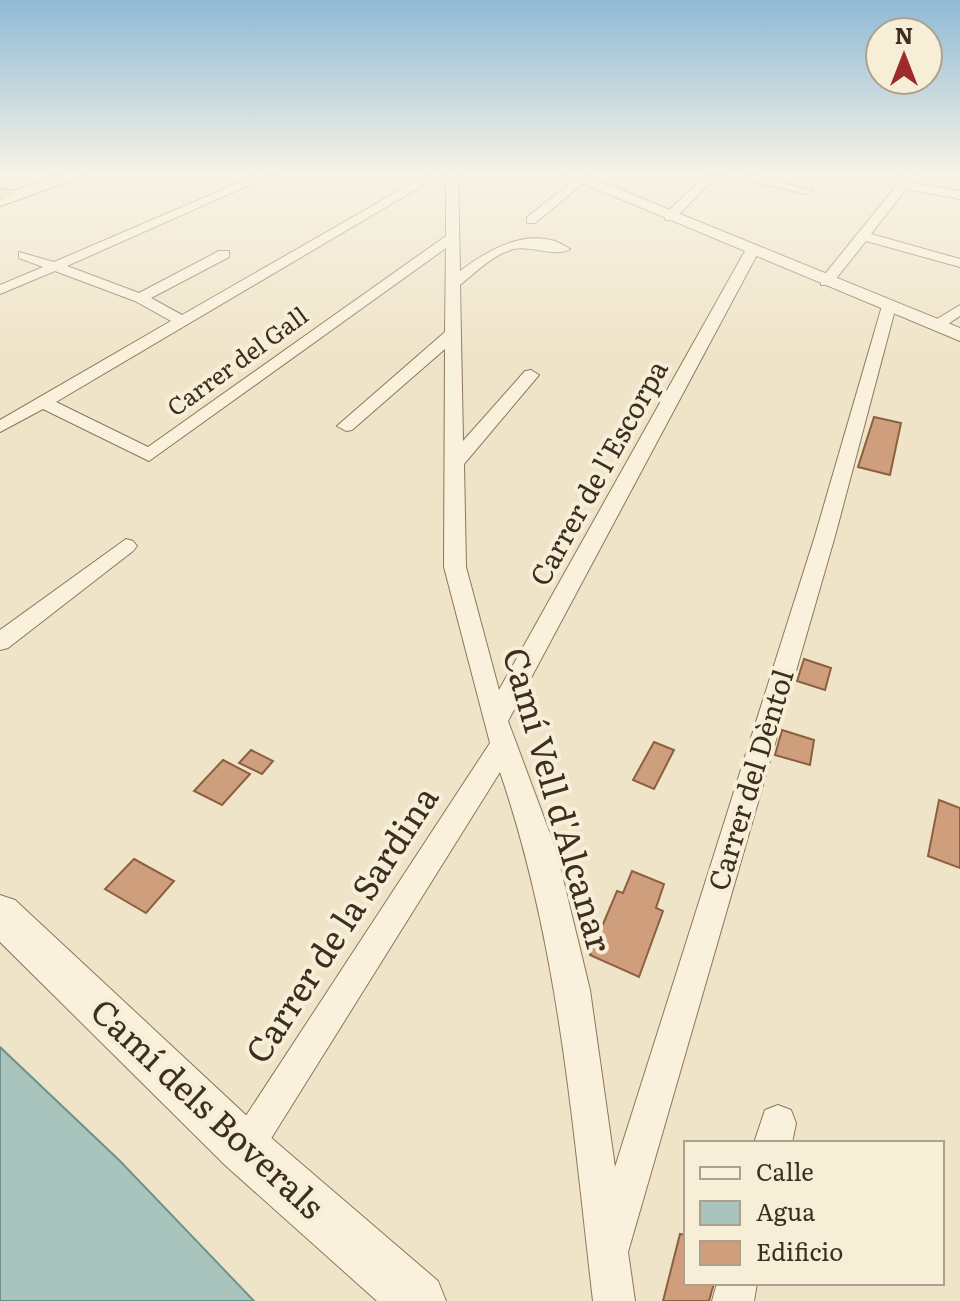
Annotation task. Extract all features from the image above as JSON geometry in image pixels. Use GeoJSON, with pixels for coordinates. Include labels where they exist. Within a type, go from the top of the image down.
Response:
{"type":"FeatureCollection","features":[{"type":"Feature","properties":{"kind":"street"},"geometry":{"type":"LineString","coordinates":[[0,290],[128,235]]}},
{"type":"Feature","properties":{"kind":"street"},"geometry":{"type":"LineString","coordinates":[[0,427],[339,235]]}},
{"type":"Feature","properties":{"kind":"street","name":"Camí Vell d'Alcanar"},"geometry":{"type":"LineString","coordinates":[[451,235],[455,567],[499,732],[541,850],[573,990],[614,1301]]}},
{"type":"Feature","properties":{"kind":"street"},"geometry":{"type":"LineString","coordinates":[[712,235],[960,335]]}},
{"type":"Feature","properties":{"kind":"street"},"geometry":{"type":"LineString","coordinates":[[826,282],[863,236],[960,263]]}},
{"type":"Feature","properties":{"kind":"street","name":"Carrer del Gall"},"geometry":{"type":"LineString","coordinates":[[42,402],[149,455],[452,238]]}},
{"type":"Feature","properties":{"kind":"street"},"geometry":{"type":"LineString","coordinates":[[453,283],[492,253],[510,245],[534,241],[563,249]]}},
{"type":"Feature","properties":{"kind":"street","name":"Carrer de l'Escorpa"},"geometry":{"type":"LineString","coordinates":[[499,732],[752,251]]}},
{"type":"Feature","properties":{"kind":"street"},"geometry":{"type":"LineString","coordinates":[[140,298],[224,254]]}},
{"type":"Feature","properties":{"kind":"street"},"geometry":{"type":"LineString","coordinates":[[24,255],[140,298],[182,321]]}},
{"type":"Feature","properties":{"kind":"street","name":"Carrer del Dèntol"},"geometry":{"type":"LineString","coordinates":[[609,1252],[825,536],[889,306]]}},
{"type":"Feature","properties":{"kind":"street"},"geometry":{"type":"LineString","coordinates":[[937,325],[960,309]]}},
{"type":"Feature","properties":{"kind":"street"},"geometry":{"type":"LineString","coordinates":[[346,426],[453,334]]}},
{"type":"Feature","properties":{"kind":"street"},"geometry":{"type":"LineString","coordinates":[[454,463],[531,375]]}},
{"type":"Feature","properties":{"kind":"street"},"geometry":{"type":"LineString","coordinates":[[0,642],[126,546]]}},
{"type":"Feature","properties":{"kind":"street","name":"Carrer de la Sardina"},"geometry":{"type":"LineString","coordinates":[[244,1148],[499,732]]}},
{"type":"Feature","properties":{"kind":"street","name":"Camí dels Boverals"},"geometry":{"type":"LineString","coordinates":[[4,925],[244,1148],[418,1301]]}},
{"type":"Feature","properties":{"kind":"water"},"geometry":{"type":"Polygon","coordinates":[[[0,1047],[120,1161],[254,1301],[0,1301],[0,1047]]]}},
{"type":"Feature","properties":{"kind":"building"},"geometry":{"type":"Polygon","coordinates":[[[874,417],[901,423],[890,475],[858,467],[874,417]]]}},
{"type":"Feature","properties":{"kind":"building"},"geometry":{"type":"Polygon","coordinates":[[[804,659],[831,668],[825,690],[797,681],[804,659]]]}},
{"type":"Feature","properties":{"kind":"building"},"geometry":{"type":"Polygon","coordinates":[[[782,730],[814,740],[810,765],[775,755],[782,730]]]}},
{"type":"Feature","properties":{"kind":"building"},"geometry":{"type":"Polygon","coordinates":[[[654,742],[674,750],[654,789],[633,780],[654,742]]]}},
{"type":"Feature","properties":{"kind":"building"},"geometry":{"type":"Polygon","coordinates":[[[251,750],[273,761],[262,774],[239,763],[251,750]]]}},
{"type":"Feature","properties":{"kind":"building"},"geometry":{"type":"Polygon","coordinates":[[[223,760],[250,774],[222,805],[194,791],[223,760]]]}},
{"type":"Feature","properties":{"kind":"building"},"geometry":{"type":"Polygon","coordinates":[[[939,800],[960,808],[960,868],[928,856],[939,800]]]}},
{"type":"Feature","properties":{"kind":"building"},"geometry":{"type":"Polygon","coordinates":[[[134,859],[174,881],[146,913],[105,889],[134,859]]]}},
{"type":"Feature","properties":{"kind":"building"},"geometry":{"type":"Polygon","coordinates":[[[632,871],[664,884],[656,908],[663,911],[639,977],[590,955],[617,891],[623,893],[632,871]]]}},
{"type":"Feature","properties":{"kind":"building"},"geometry":{"type":"Polygon","coordinates":[[[680,1234],[684,1235],[684,1285],[713,1285],[709,1301],[663,1301],[680,1234]]]}}]}
